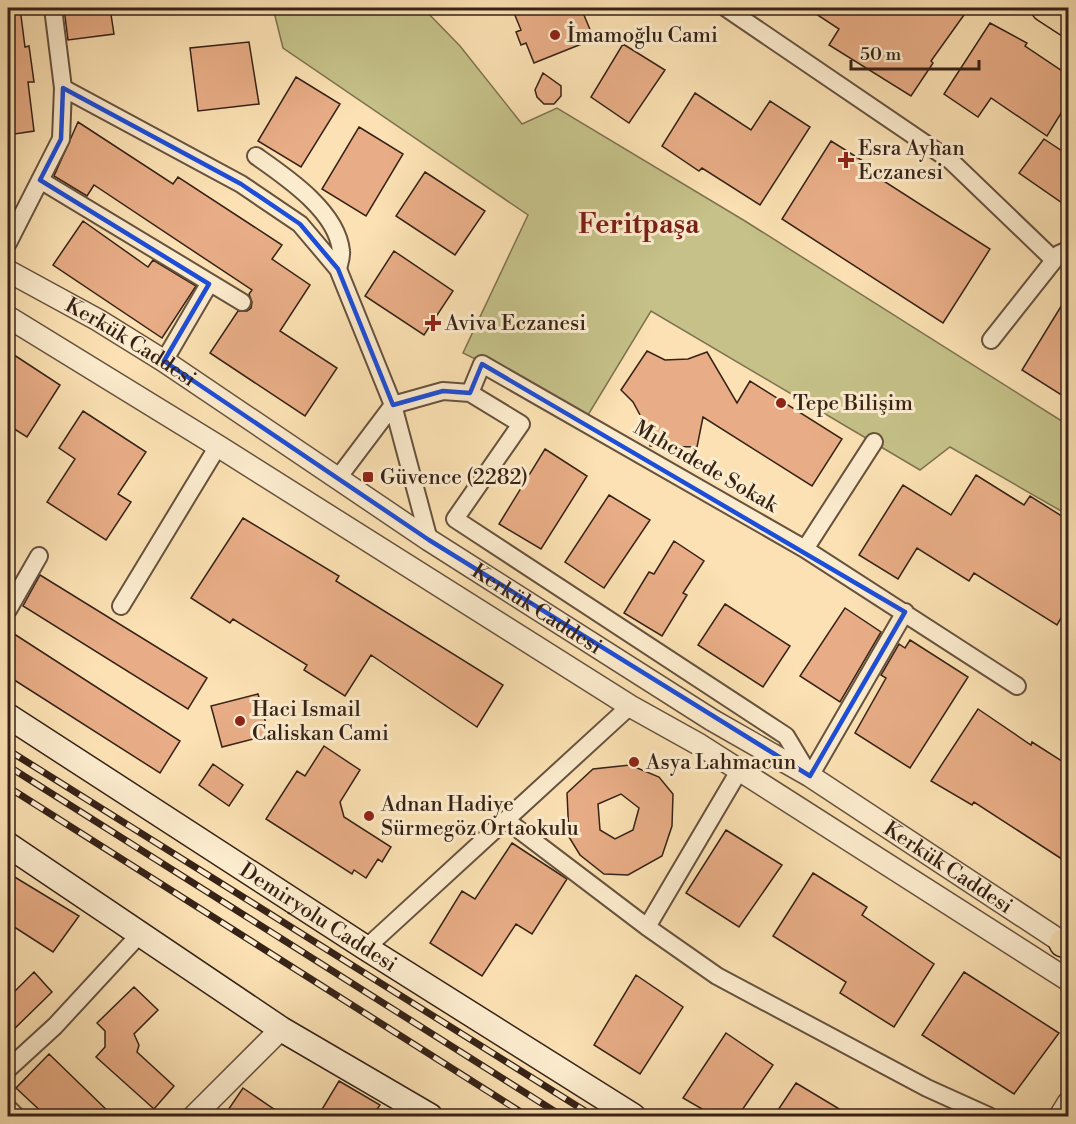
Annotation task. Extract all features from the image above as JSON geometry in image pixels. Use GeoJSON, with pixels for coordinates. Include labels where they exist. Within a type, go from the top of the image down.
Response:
{"type":"FeatureCollection","features":[{"type":"Feature","properties":{"kind":"main road"},"geometry":{"type":"LineString","coordinates":[[1045,8],[1068,23]]}},
{"type":"Feature","properties":{"kind":"main road","name":"Demiryolu Caddesi"},"geometry":{"type":"LineString","coordinates":[[8,716],[366,948],[633,1116]]}},
{"type":"Feature","properties":{"kind":"main road"},"geometry":{"type":"LineString","coordinates":[[8,845],[281,1029],[429,1116]]}},
{"type":"Feature","properties":{"kind":"street"},"geometry":{"type":"LineString","coordinates":[[8,243],[60,139],[63,87],[53,8]]}},
{"type":"Feature","properties":{"kind":"street"},"geometry":{"type":"LineString","coordinates":[[737,11],[951,161],[1054,260]]}},
{"type":"Feature","properties":{"kind":"street"},"geometry":{"type":"LineString","coordinates":[[63,87],[241,184],[300,224],[338,269],[393,405],[429,540]]}},
{"type":"Feature","properties":{"kind":"street"},"geometry":{"type":"LineString","coordinates":[[256,156],[294,183],[328,218],[341,251],[338,269]]}},
{"type":"Feature","properties":{"kind":"street"},"geometry":{"type":"LineString","coordinates":[[40,180],[242,302]]}},
{"type":"Feature","properties":{"kind":"street"},"geometry":{"type":"LineString","coordinates":[[991,340],[1059,254],[1068,250]]}},
{"type":"Feature","properties":{"kind":"street","name":"Kerkük Caddesi"},"geometry":{"type":"LineString","coordinates":[[8,271],[98,320],[164,361],[429,540],[711,720],[810,776],[1067,944]]}},
{"type":"Feature","properties":{"kind":"street"},"geometry":{"type":"LineString","coordinates":[[164,361],[210,284]]}},
{"type":"Feature","properties":{"kind":"street","name":"Kerkük Caddesi"},"geometry":{"type":"LineString","coordinates":[[8,317],[218,446],[630,706],[739,771],[1068,980]]}},
{"type":"Feature","properties":{"kind":"street","name":"Mıhcıdede Sokak"},"geometry":{"type":"LineString","coordinates":[[470,393],[482,364],[805,549],[1017,686]]}},
{"type":"Feature","properties":{"kind":"street"},"geometry":{"type":"LineString","coordinates":[[338,478],[393,405],[443,391],[470,393],[521,424],[455,519],[786,736],[810,776],[905,612]]}},
{"type":"Feature","properties":{"kind":"street"},"geometry":{"type":"LineString","coordinates":[[805,549],[874,442]]}},
{"type":"Feature","properties":{"kind":"street"},"geometry":{"type":"LineString","coordinates":[[121,606],[218,446]]}},
{"type":"Feature","properties":{"kind":"street"},"geometry":{"type":"LineString","coordinates":[[8,610],[39,556]]}},
{"type":"Feature","properties":{"kind":"street"},"geometry":{"type":"LineString","coordinates":[[366,948],[630,706]]}},
{"type":"Feature","properties":{"kind":"street"},"geometry":{"type":"LineString","coordinates":[[647,927],[739,771]]}},
{"type":"Feature","properties":{"kind":"street"},"geometry":{"type":"LineString","coordinates":[[506,820],[647,927],[717,976],[927,1088],[989,1116]]}},
{"type":"Feature","properties":{"kind":"street"},"geometry":{"type":"LineString","coordinates":[[8,1070],[55,1026],[140,934]]}},
{"type":"Feature","properties":{"kind":"street"},"geometry":{"type":"LineString","coordinates":[[194,1116],[281,1029]]}},
{"type":"Feature","properties":{"kind":"street"},"geometry":{"type":"LineString","coordinates":[[1060,1116],[1068,1103]]}},
{"type":"Feature","properties":{"kind":"street"},"geometry":{"type":"LineString","coordinates":[[8,1108],[16,1116]]}},
{"type":"Feature","properties":{"kind":"highlighted area"},"geometry":{"type":"Polygon","coordinates":[[[63,88],[241,184],[300,224],[338,269],[393,405],[443,391],[470,393],[482,364],[905,612],[810,776],[429,540],[164,361],[209,284],[40,180],[61,139],[63,88]]]}},
{"type":"Feature","properties":{"kind":"shaded area"},"geometry":{"type":"Polygon","coordinates":[[[273,8],[423,8],[460,46],[522,124],[557,108],[745,221],[1068,425],[1068,515],[950,447],[920,470],[651,311],[588,415],[463,353],[528,215],[283,48],[273,8]]]}},
{"type":"Feature","properties":{"kind":"building"},"geometry":{"type":"Polygon","coordinates":[[[8,8],[20,8],[25,47],[29,46],[34,82],[28,82],[34,131],[8,135],[8,8]]]}},
{"type":"Feature","properties":{"kind":"building"},"geometry":{"type":"Polygon","coordinates":[[[64,8],[110,8],[114,34],[68,40],[64,8]]]}},
{"type":"Feature","properties":{"kind":"building","name":"İmamoğlu Cami"},"geometry":{"type":"Polygon","coordinates":[[[512,8],[581,8],[594,39],[534,63],[526,43],[521,45],[516,32],[521,30],[512,8]]]}},
{"type":"Feature","properties":{"kind":"building"},"geometry":{"type":"Polygon","coordinates":[[[807,8],[969,8],[931,61],[933,63],[911,96],[829,45],[839,29],[807,8]]]}},
{"type":"Feature","properties":{"kind":"building"},"geometry":{"type":"Polygon","coordinates":[[[990,23],[1027,43],[1025,46],[1068,75],[1068,102],[1047,136],[991,98],[978,117],[944,94],[990,23]]]}},
{"type":"Feature","properties":{"kind":"building"},"geometry":{"type":"Polygon","coordinates":[[[249,42],[259,104],[198,111],[190,48],[249,42]]]}},
{"type":"Feature","properties":{"kind":"building"},"geometry":{"type":"Polygon","coordinates":[[[623,44],[665,70],[629,123],[591,97],[623,44]]]}},
{"type":"Feature","properties":{"kind":"building"},"geometry":{"type":"Polygon","coordinates":[[[543,73],[561,86],[561,96],[554,104],[544,104],[537,97],[535,90],[543,73]]]}},
{"type":"Feature","properties":{"kind":"building"},"geometry":{"type":"Polygon","coordinates":[[[296,77],[340,104],[301,167],[258,141],[296,77]]]}},
{"type":"Feature","properties":{"kind":"building"},"geometry":{"type":"Polygon","coordinates":[[[695,93],[751,130],[770,101],[810,127],[760,205],[702,168],[699,171],[662,146],[695,93]]]}},
{"type":"Feature","properties":{"kind":"building"},"geometry":{"type":"Polygon","coordinates":[[[78,122],[173,184],[178,177],[282,245],[272,259],[310,285],[280,331],[337,368],[305,416],[210,353],[238,311],[247,311],[251,308],[252,302],[249,294],[252,290],[94,185],[87,196],[54,176],[78,122]]]}},
{"type":"Feature","properties":{"kind":"building"},"geometry":{"type":"Polygon","coordinates":[[[359,127],[403,154],[366,216],[322,189],[359,127]]]}},
{"type":"Feature","properties":{"kind":"building"},"geometry":{"type":"Polygon","coordinates":[[[1044,139],[1068,155],[1068,207],[1019,173],[1044,139]]]}},
{"type":"Feature","properties":{"kind":"building"},"geometry":{"type":"Polygon","coordinates":[[[831,141],[871,166],[868,171],[990,249],[943,323],[782,219],[831,141]]]}},
{"type":"Feature","properties":{"kind":"building"},"geometry":{"type":"Polygon","coordinates":[[[425,172],[485,211],[455,255],[396,216],[425,172]]]}},
{"type":"Feature","properties":{"kind":"building"},"geometry":{"type":"Polygon","coordinates":[[[83,221],[148,267],[153,260],[196,286],[162,338],[53,265],[83,221]]]}},
{"type":"Feature","properties":{"kind":"building"},"geometry":{"type":"Polygon","coordinates":[[[394,251],[453,291],[424,335],[365,296],[394,251]]]}},
{"type":"Feature","properties":{"kind":"building"},"geometry":{"type":"Polygon","coordinates":[[[1068,295],[1068,387],[1063,396],[1022,370],[1068,295]]]}},
{"type":"Feature","properties":{"kind":"building"},"geometry":{"type":"Polygon","coordinates":[[[8,351],[60,385],[27,437],[8,425],[8,351]]]}},
{"type":"Feature","properties":{"kind":"building"},"geometry":{"type":"Polygon","coordinates":[[[647,351],[665,360],[688,359],[707,352],[737,403],[750,381],[842,439],[812,486],[703,417],[697,447],[650,446],[646,426],[633,402],[621,390],[647,351]]]}},
{"type":"Feature","properties":{"kind":"building"},"geometry":{"type":"Polygon","coordinates":[[[83,411],[146,452],[118,494],[131,502],[106,540],[47,502],[75,459],[59,448],[83,411]]]}},
{"type":"Feature","properties":{"kind":"building"},"geometry":{"type":"Polygon","coordinates":[[[545,449],[587,476],[541,549],[499,524],[545,449]]]}},
{"type":"Feature","properties":{"kind":"building"},"geometry":{"type":"Polygon","coordinates":[[[976,475],[1024,505],[1030,496],[1068,520],[1068,606],[1057,625],[974,573],[969,581],[917,548],[898,579],[859,555],[903,485],[951,515],[976,475]]]}},
{"type":"Feature","properties":{"kind":"building"},"geometry":{"type":"Polygon","coordinates":[[[609,495],[650,520],[604,588],[565,562],[609,495]]]}},
{"type":"Feature","properties":{"kind":"building"},"geometry":{"type":"Polygon","coordinates":[[[243,518],[339,576],[336,581],[503,685],[477,727],[371,655],[345,696],[304,670],[307,665],[233,619],[230,623],[191,598],[243,518]]]}},
{"type":"Feature","properties":{"kind":"building"},"geometry":{"type":"Polygon","coordinates":[[[674,541],[704,561],[683,593],[687,595],[662,636],[624,613],[649,572],[654,574],[674,541]]]}},
{"type":"Feature","properties":{"kind":"building"},"geometry":{"type":"Polygon","coordinates":[[[40,575],[207,678],[188,709],[23,606],[40,575]]]}},
{"type":"Feature","properties":{"kind":"building"},"geometry":{"type":"Polygon","coordinates":[[[725,604],[790,646],[763,687],[698,645],[725,604]]]}},
{"type":"Feature","properties":{"kind":"building"},"geometry":{"type":"Polygon","coordinates":[[[845,608],[881,632],[840,702],[800,676],[845,608]]]}},
{"type":"Feature","properties":{"kind":"building"},"geometry":{"type":"Polygon","coordinates":[[[8,630],[180,741],[160,773],[8,676],[8,630]]]}},
{"type":"Feature","properties":{"kind":"building"},"geometry":{"type":"Polygon","coordinates":[[[910,640],[968,677],[910,768],[855,733],[886,678],[881,675],[899,644],[905,648],[910,640]]]}},
{"type":"Feature","properties":{"kind":"building","name":"Haci Ismail Caliskan Cami"},"geometry":{"type":"Polygon","coordinates":[[[258,694],[269,735],[222,747],[211,706],[258,694]]]}},
{"type":"Feature","properties":{"kind":"building"},"geometry":{"type":"Polygon","coordinates":[[[978,709],[1031,745],[1032,742],[1068,765],[1068,863],[974,802],[972,805],[931,781],[978,709]]]}},
{"type":"Feature","properties":{"kind":"building"},"geometry":{"type":"Polygon","coordinates":[[[324,746],[360,770],[340,802],[344,817],[391,847],[382,862],[378,859],[366,878],[354,870],[352,874],[266,819],[297,771],[305,776],[324,746]]]}},
{"type":"Feature","properties":{"kind":"building"},"geometry":{"type":"Polygon","coordinates":[[[213,764],[243,785],[229,806],[199,785],[213,764]]]}},
{"type":"Feature","properties":{"kind":"building"},"geometry":{"type":"Polygon","coordinates":[[[630,765],[659,777],[673,794],[672,826],[662,856],[628,875],[604,874],[580,855],[569,837],[567,793],[593,769],[630,765]],[[621,794],[598,804],[600,830],[615,839],[633,830],[639,808],[621,794]]]}},
{"type":"Feature","properties":{"kind":"building"},"geometry":{"type":"Polygon","coordinates":[[[726,830],[782,865],[739,927],[686,893],[726,830]]]}},
{"type":"Feature","properties":{"kind":"building"},"geometry":{"type":"Polygon","coordinates":[[[512,843],[567,879],[532,934],[516,924],[482,976],[430,943],[462,891],[475,899],[512,843]]]}},
{"type":"Feature","properties":{"kind":"building"},"geometry":{"type":"Polygon","coordinates":[[[8,873],[79,916],[53,952],[8,923],[8,873]]]}},
{"type":"Feature","properties":{"kind":"building"},"geometry":{"type":"Polygon","coordinates":[[[813,873],[867,907],[862,915],[934,964],[894,1027],[840,993],[846,982],[773,936],[813,873]]]}},
{"type":"Feature","properties":{"kind":"building"},"geometry":{"type":"Polygon","coordinates":[[[34,972],[52,992],[8,1035],[8,998],[34,972]]]}},
{"type":"Feature","properties":{"kind":"building"},"geometry":{"type":"Polygon","coordinates":[[[964,972],[1059,1033],[1014,1094],[922,1035],[964,972]]]}},
{"type":"Feature","properties":{"kind":"building"},"geometry":{"type":"Polygon","coordinates":[[[636,975],[683,1007],[640,1074],[594,1045],[636,975]]]}},
{"type":"Feature","properties":{"kind":"building"},"geometry":{"type":"Polygon","coordinates":[[[134,987],[158,1010],[134,1034],[139,1045],[137,1052],[174,1086],[154,1109],[96,1057],[105,1047],[105,1031],[97,1023],[134,987]]]}},
{"type":"Feature","properties":{"kind":"building"},"geometry":{"type":"Polygon","coordinates":[[[726,1033],[773,1065],[738,1116],[714,1116],[683,1098],[726,1033]]]}},
{"type":"Feature","properties":{"kind":"building"},"geometry":{"type":"Polygon","coordinates":[[[49,1054],[113,1116],[46,1116],[16,1088],[49,1054]]]}},
{"type":"Feature","properties":{"kind":"building"},"geometry":{"type":"Polygon","coordinates":[[[339,1081],[380,1105],[372,1116],[318,1116],[339,1081]]]}},
{"type":"Feature","properties":{"kind":"building"},"geometry":{"type":"Polygon","coordinates":[[[796,1083],[851,1116],[774,1116],[796,1083]]]}},
{"type":"Feature","properties":{"kind":"building"},"geometry":{"type":"Polygon","coordinates":[[[243,1088],[284,1116],[224,1116],[243,1088]]]}},
{"type":"Feature","properties":{"kind":"railway"},"geometry":{"type":"LineString","coordinates":[[8,750],[593,1116]]}},
{"type":"Feature","properties":{"kind":"railway"},"geometry":{"type":"LineString","coordinates":[[8,766],[562,1116]]}},
{"type":"Feature","properties":{"kind":"railway"},"geometry":{"type":"LineString","coordinates":[[8,787],[527,1116]]}},
{"type":"Feature","properties":{"kind":"place","name":"İmamoğlu Cami"},"geometry":{"type":"Point","coordinates":[555,35]}},
{"type":"Feature","properties":{"kind":"place","name":"Esra Ayhan Eczanesi"},"geometry":{"type":"Point","coordinates":[846,160]}},
{"type":"Feature","properties":{"kind":"place","name":"Aviva Eczanesi"},"geometry":{"type":"Point","coordinates":[433,323]}},
{"type":"Feature","properties":{"kind":"place","name":"Tepe Bilişim"},"geometry":{"type":"Point","coordinates":[781,403]}},
{"type":"Feature","properties":{"kind":"place","name":"Güvence (2282)"},"geometry":{"type":"Point","coordinates":[368,477]}},
{"type":"Feature","properties":{"kind":"place","name":"Haci Ismail Caliskan Cami"},"geometry":{"type":"Point","coordinates":[240,721]}},
{"type":"Feature","properties":{"kind":"place","name":"Asya Lahmacun"},"geometry":{"type":"Point","coordinates":[634,762]}},
{"type":"Feature","properties":{"kind":"place","name":"Adnan Hadiye Sürmegöz Ortaokulu"},"geometry":{"type":"Point","coordinates":[369,816]}},
{"type":"Feature","properties":{"kind":"district","name":"Feritpaşa"},"geometry":{"type":"Point","coordinates":[639,224]}}]}
